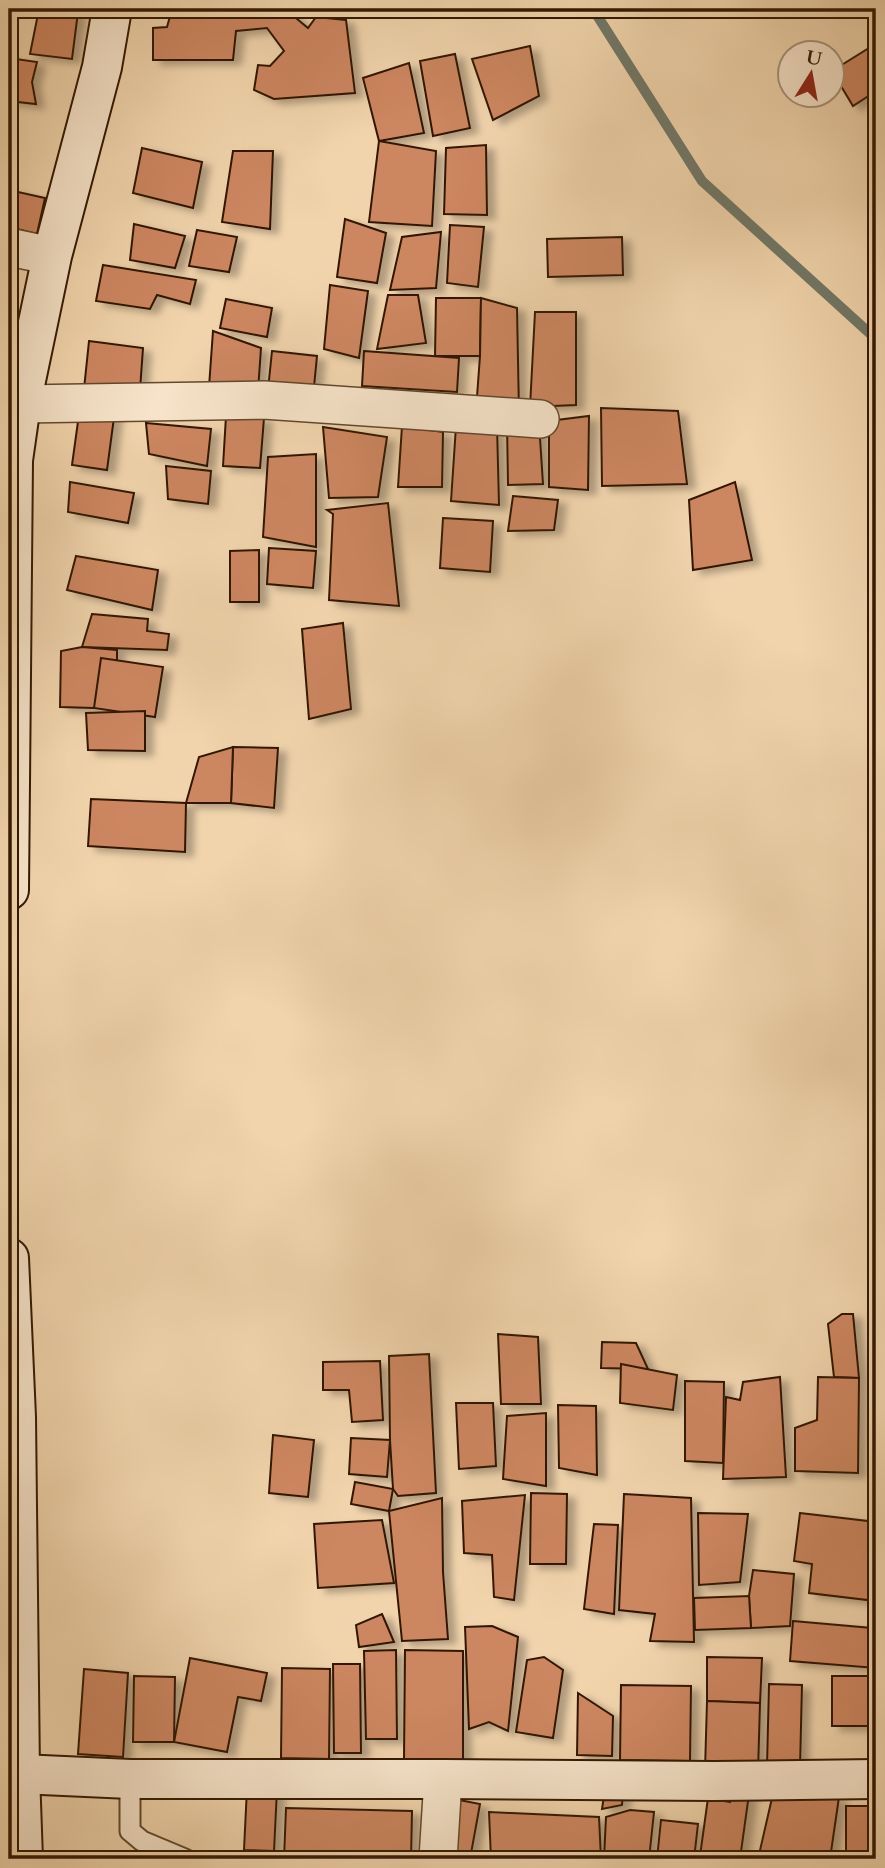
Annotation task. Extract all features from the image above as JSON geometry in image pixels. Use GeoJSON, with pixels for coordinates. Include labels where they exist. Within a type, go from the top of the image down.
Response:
{"type":"FeatureCollection","features":[{"type":"Feature","properties":{"kind":"street"},"geometry":{"type":"LineString","coordinates":[[9,890],[13,460],[21,404],[52,256],[102,67],[112,9]]}},
{"type":"Feature","properties":{"kind":"street"},"geometry":{"type":"LineString","coordinates":[[9,247],[52,256]]}},
{"type":"Feature","properties":{"kind":"street"},"geometry":{"type":"LineString","coordinates":[[21,404],[264,400],[540,419]]}},
{"type":"Feature","properties":{"kind":"street"},"geometry":{"type":"LineString","coordinates":[[9,1258],[23,1859]]}},
{"type":"Feature","properties":{"kind":"street"},"geometry":{"type":"LineString","coordinates":[[20,1774],[130,1779],[876,1779]]}},
{"type":"Feature","properties":{"kind":"street"},"geometry":{"type":"LineString","coordinates":[[438,1859],[443,1779]]}},
{"type":"Feature","properties":{"kind":"lane"},"geometry":{"type":"LineString","coordinates":[[130,1779],[130,1831],[142,1841],[185,1859]]}},
{"type":"Feature","properties":{"kind":"building"},"geometry":{"type":"Polygon","coordinates":[[[39,9],[78,12],[72,59],[30,54],[39,9]]]}},
{"type":"Feature","properties":{"kind":"building"},"geometry":{"type":"Polygon","coordinates":[[[172,9],[285,9],[308,28],[316,17],[346,20],[355,93],[274,99],[254,90],[258,65],[270,66],[284,51],[267,28],[236,31],[233,60],[153,60],[153,28],[167,27],[172,9]]]}},
{"type":"Feature","properties":{"kind":"building"},"geometry":{"type":"Polygon","coordinates":[[[530,46],[539,96],[493,120],[472,59],[530,46]]]}},
{"type":"Feature","properties":{"kind":"building"},"geometry":{"type":"Polygon","coordinates":[[[869,48],[876,54],[876,91],[853,106],[846,94],[846,62],[869,48]]]}},
{"type":"Feature","properties":{"kind":"building"},"geometry":{"type":"Polygon","coordinates":[[[455,54],[470,128],[433,136],[420,61],[455,54]]]}},
{"type":"Feature","properties":{"kind":"building"},"geometry":{"type":"Polygon","coordinates":[[[9,58],[37,62],[32,82],[36,104],[9,101],[9,58]]]}},
{"type":"Feature","properties":{"kind":"building"},"geometry":{"type":"Polygon","coordinates":[[[409,63],[424,133],[379,141],[363,78],[409,63]]]}},
{"type":"Feature","properties":{"kind":"building"},"geometry":{"type":"Polygon","coordinates":[[[379,141],[436,151],[432,226],[369,222],[379,141]]]}},
{"type":"Feature","properties":{"kind":"building"},"geometry":{"type":"Polygon","coordinates":[[[486,145],[487,215],[444,214],[446,148],[486,145]]]}},
{"type":"Feature","properties":{"kind":"building"},"geometry":{"type":"Polygon","coordinates":[[[142,148],[202,162],[193,208],[133,193],[142,148]]]}},
{"type":"Feature","properties":{"kind":"building"},"geometry":{"type":"Polygon","coordinates":[[[233,151],[273,151],[270,229],[222,222],[233,151]]]}},
{"type":"Feature","properties":{"kind":"building"},"geometry":{"type":"Polygon","coordinates":[[[9,190],[45,198],[37,234],[9,227],[9,190]]]}},
{"type":"Feature","properties":{"kind":"building"},"geometry":{"type":"Polygon","coordinates":[[[345,219],[386,233],[377,283],[337,277],[345,219]]]}},
{"type":"Feature","properties":{"kind":"building"},"geometry":{"type":"Polygon","coordinates":[[[134,224],[185,236],[175,268],[130,260],[134,224]]]}},
{"type":"Feature","properties":{"kind":"building"},"geometry":{"type":"Polygon","coordinates":[[[450,225],[484,227],[478,287],[447,283],[450,225]]]}},
{"type":"Feature","properties":{"kind":"building"},"geometry":{"type":"Polygon","coordinates":[[[197,230],[237,237],[229,272],[189,266],[197,230]]]}},
{"type":"Feature","properties":{"kind":"building"},"geometry":{"type":"Polygon","coordinates":[[[441,232],[436,288],[390,290],[402,237],[441,232]]]}},
{"type":"Feature","properties":{"kind":"building"},"geometry":{"type":"Polygon","coordinates":[[[622,237],[623,275],[548,277],[547,239],[622,237]]]}},
{"type":"Feature","properties":{"kind":"building"},"geometry":{"type":"Polygon","coordinates":[[[103,265],[196,280],[190,304],[157,295],[150,309],[96,301],[103,265]]]}},
{"type":"Feature","properties":{"kind":"building"},"geometry":{"type":"Polygon","coordinates":[[[330,285],[368,291],[359,358],[324,349],[330,285]]]}},
{"type":"Feature","properties":{"kind":"building"},"geometry":{"type":"Polygon","coordinates":[[[388,295],[418,295],[426,343],[377,349],[388,295]]]}},
{"type":"Feature","properties":{"kind":"building"},"geometry":{"type":"Polygon","coordinates":[[[436,298],[481,298],[480,356],[435,356],[436,298]]]}},
{"type":"Feature","properties":{"kind":"building"},"geometry":{"type":"Polygon","coordinates":[[[481,298],[517,308],[519,413],[476,410],[481,298]]]}},
{"type":"Feature","properties":{"kind":"building"},"geometry":{"type":"Polygon","coordinates":[[[226,299],[272,308],[267,337],[220,328],[226,299]]]}},
{"type":"Feature","properties":{"kind":"building"},"geometry":{"type":"Polygon","coordinates":[[[535,312],[576,312],[576,405],[530,407],[535,312]]]}},
{"type":"Feature","properties":{"kind":"building"},"geometry":{"type":"Polygon","coordinates":[[[213,331],[261,348],[258,391],[209,387],[213,331]]]}},
{"type":"Feature","properties":{"kind":"building"},"geometry":{"type":"Polygon","coordinates":[[[89,341],[143,348],[140,390],[84,389],[89,341]]]}},
{"type":"Feature","properties":{"kind":"building"},"geometry":{"type":"Polygon","coordinates":[[[272,351],[317,356],[313,397],[268,390],[272,351]]]}},
{"type":"Feature","properties":{"kind":"building"},"geometry":{"type":"Polygon","coordinates":[[[364,351],[459,358],[457,392],[362,386],[364,351]]]}},
{"type":"Feature","properties":{"kind":"building"},"geometry":{"type":"Polygon","coordinates":[[[80,407],[115,410],[107,470],[72,465],[80,407]]]}},
{"type":"Feature","properties":{"kind":"building"},"geometry":{"type":"Polygon","coordinates":[[[601,408],[678,411],[687,484],[602,486],[601,408]]]}},
{"type":"Feature","properties":{"kind":"building"},"geometry":{"type":"Polygon","coordinates":[[[226,416],[264,418],[260,468],[223,466],[226,416]]]}},
{"type":"Feature","properties":{"kind":"building"},"geometry":{"type":"Polygon","coordinates":[[[589,416],[588,490],[549,487],[549,421],[589,416]]]}},
{"type":"Feature","properties":{"kind":"building"},"geometry":{"type":"Polygon","coordinates":[[[146,423],[211,429],[207,466],[149,454],[146,423]]]}},
{"type":"Feature","properties":{"kind":"building"},"geometry":{"type":"Polygon","coordinates":[[[539,423],[543,484],[508,485],[507,424],[539,423]]]}},
{"type":"Feature","properties":{"kind":"building"},"geometry":{"type":"Polygon","coordinates":[[[402,426],[443,432],[442,487],[398,487],[402,426]]]}},
{"type":"Feature","properties":{"kind":"building"},"geometry":{"type":"Polygon","coordinates":[[[456,426],[497,426],[499,505],[451,501],[456,426]]]}},
{"type":"Feature","properties":{"kind":"building"},"geometry":{"type":"Polygon","coordinates":[[[323,427],[387,437],[378,497],[329,498],[323,427]]]}},
{"type":"Feature","properties":{"kind":"building"},"geometry":{"type":"Polygon","coordinates":[[[316,454],[316,547],[263,537],[268,457],[316,454]]]}},
{"type":"Feature","properties":{"kind":"building"},"geometry":{"type":"Polygon","coordinates":[[[166,466],[211,471],[208,504],[168,499],[166,466]]]}},
{"type":"Feature","properties":{"kind":"building"},"geometry":{"type":"Polygon","coordinates":[[[70,482],[134,493],[128,523],[68,512],[70,482]]]}},
{"type":"Feature","properties":{"kind":"building"},"geometry":{"type":"Polygon","coordinates":[[[735,482],[752,560],[693,570],[689,500],[735,482]]]}},
{"type":"Feature","properties":{"kind":"building"},"geometry":{"type":"Polygon","coordinates":[[[513,496],[558,500],[554,530],[508,531],[513,496]]]}},
{"type":"Feature","properties":{"kind":"building"},"geometry":{"type":"Polygon","coordinates":[[[388,503],[399,606],[329,600],[333,514],[327,510],[388,503]]]}},
{"type":"Feature","properties":{"kind":"building"},"geometry":{"type":"Polygon","coordinates":[[[443,518],[493,521],[490,572],[440,568],[443,518]]]}},
{"type":"Feature","properties":{"kind":"building"},"geometry":{"type":"Polygon","coordinates":[[[269,548],[316,551],[313,588],[267,584],[269,548]]]}},
{"type":"Feature","properties":{"kind":"building"},"geometry":{"type":"Polygon","coordinates":[[[259,550],[259,602],[230,602],[230,551],[259,550]]]}},
{"type":"Feature","properties":{"kind":"building"},"geometry":{"type":"Polygon","coordinates":[[[76,556],[158,570],[152,610],[67,590],[76,556]]]}},
{"type":"Feature","properties":{"kind":"building"},"geometry":{"type":"Polygon","coordinates":[[[92,614],[148,619],[147,631],[169,634],[167,650],[82,647],[92,614]]]}},
{"type":"Feature","properties":{"kind":"building"},"geometry":{"type":"Polygon","coordinates":[[[343,623],[351,709],[309,719],[302,629],[343,623]]]}},
{"type":"Feature","properties":{"kind":"building"},"geometry":{"type":"Polygon","coordinates":[[[82,647],[117,650],[117,705],[94,708],[60,707],[61,651],[82,647]]]}},
{"type":"Feature","properties":{"kind":"building"},"geometry":{"type":"Polygon","coordinates":[[[101,658],[163,667],[155,717],[94,708],[101,658]]]}},
{"type":"Feature","properties":{"kind":"building"},"geometry":{"type":"Polygon","coordinates":[[[145,711],[145,751],[88,750],[86,713],[145,711]]]}},
{"type":"Feature","properties":{"kind":"building"},"geometry":{"type":"Polygon","coordinates":[[[233,747],[278,748],[274,808],[231,803],[233,747]]]}},
{"type":"Feature","properties":{"kind":"building"},"geometry":{"type":"Polygon","coordinates":[[[233,747],[231,803],[186,803],[199,757],[233,747]]]}},
{"type":"Feature","properties":{"kind":"building"},"geometry":{"type":"Polygon","coordinates":[[[91,799],[186,803],[185,852],[88,846],[91,799]]]}},
{"type":"Feature","properties":{"kind":"building"},"geometry":{"type":"Polygon","coordinates":[[[842,1314],[853,1314],[859,1378],[834,1377],[828,1324],[842,1314]]]}},
{"type":"Feature","properties":{"kind":"building"},"geometry":{"type":"Polygon","coordinates":[[[498,1334],[538,1337],[541,1404],[501,1404],[498,1334]]]}},
{"type":"Feature","properties":{"kind":"building"},"geometry":{"type":"Polygon","coordinates":[[[602,1342],[636,1343],[648,1369],[601,1368],[602,1342]]]}},
{"type":"Feature","properties":{"kind":"building"},"geometry":{"type":"Polygon","coordinates":[[[429,1354],[436,1493],[398,1496],[393,1489],[389,1356],[429,1354]]]}},
{"type":"Feature","properties":{"kind":"building"},"geometry":{"type":"Polygon","coordinates":[[[380,1361],[383,1420],[352,1422],[349,1390],[323,1390],[323,1362],[380,1361]]]}},
{"type":"Feature","properties":{"kind":"building"},"geometry":{"type":"Polygon","coordinates":[[[621,1364],[677,1375],[673,1410],[620,1403],[621,1364]]]}},
{"type":"Feature","properties":{"kind":"building"},"geometry":{"type":"Polygon","coordinates":[[[780,1377],[786,1477],[723,1479],[726,1397],[740,1400],[743,1382],[780,1377]]]}},
{"type":"Feature","properties":{"kind":"building"},"geometry":{"type":"Polygon","coordinates":[[[818,1377],[859,1378],[858,1473],[795,1471],[795,1428],[817,1420],[818,1377]]]}},
{"type":"Feature","properties":{"kind":"building"},"geometry":{"type":"Polygon","coordinates":[[[685,1381],[724,1382],[723,1463],[685,1461],[685,1381]]]}},
{"type":"Feature","properties":{"kind":"building"},"geometry":{"type":"Polygon","coordinates":[[[456,1403],[493,1403],[496,1466],[459,1469],[456,1403]]]}},
{"type":"Feature","properties":{"kind":"building"},"geometry":{"type":"Polygon","coordinates":[[[558,1405],[596,1406],[597,1475],[559,1468],[558,1405]]]}},
{"type":"Feature","properties":{"kind":"building"},"geometry":{"type":"Polygon","coordinates":[[[546,1413],[546,1486],[503,1479],[507,1416],[546,1413]]]}},
{"type":"Feature","properties":{"kind":"building"},"geometry":{"type":"Polygon","coordinates":[[[273,1435],[314,1440],[308,1497],[269,1493],[273,1435]]]}},
{"type":"Feature","properties":{"kind":"building"},"geometry":{"type":"Polygon","coordinates":[[[351,1438],[390,1440],[387,1477],[349,1474],[351,1438]]]}},
{"type":"Feature","properties":{"kind":"building"},"geometry":{"type":"Polygon","coordinates":[[[355,1482],[393,1489],[389,1511],[351,1504],[355,1482]]]}},
{"type":"Feature","properties":{"kind":"building"},"geometry":{"type":"Polygon","coordinates":[[[531,1493],[567,1494],[566,1564],[530,1564],[531,1493]]]}},
{"type":"Feature","properties":{"kind":"building"},"geometry":{"type":"Polygon","coordinates":[[[624,1494],[691,1498],[694,1642],[650,1641],[655,1614],[619,1610],[624,1494]]]}},
{"type":"Feature","properties":{"kind":"building"},"geometry":{"type":"Polygon","coordinates":[[[525,1495],[514,1600],[494,1597],[492,1555],[464,1553],[462,1501],[525,1495]]]}},
{"type":"Feature","properties":{"kind":"building"},"geometry":{"type":"Polygon","coordinates":[[[442,1498],[443,1572],[448,1639],[402,1641],[389,1511],[442,1498]]]}},
{"type":"Feature","properties":{"kind":"building"},"geometry":{"type":"Polygon","coordinates":[[[698,1513],[748,1514],[740,1582],[699,1585],[698,1513]]]}},
{"type":"Feature","properties":{"kind":"building"},"geometry":{"type":"Polygon","coordinates":[[[800,1513],[876,1522],[876,1601],[809,1593],[812,1564],[794,1561],[800,1513]]]}},
{"type":"Feature","properties":{"kind":"building"},"geometry":{"type":"Polygon","coordinates":[[[382,1520],[394,1583],[318,1588],[314,1524],[382,1520]]]}},
{"type":"Feature","properties":{"kind":"building"},"geometry":{"type":"Polygon","coordinates":[[[594,1524],[618,1525],[614,1614],[584,1609],[594,1524]]]}},
{"type":"Feature","properties":{"kind":"building"},"geometry":{"type":"Polygon","coordinates":[[[753,1570],[794,1574],[790,1626],[751,1628],[749,1596],[753,1570]]]}},
{"type":"Feature","properties":{"kind":"building"},"geometry":{"type":"Polygon","coordinates":[[[749,1596],[751,1628],[695,1630],[694,1598],[749,1596]]]}},
{"type":"Feature","properties":{"kind":"building"},"geometry":{"type":"Polygon","coordinates":[[[382,1614],[394,1642],[359,1647],[356,1625],[382,1614]]]}},
{"type":"Feature","properties":{"kind":"building"},"geometry":{"type":"Polygon","coordinates":[[[793,1621],[872,1628],[876,1643],[876,1668],[790,1661],[793,1621]]]}},
{"type":"Feature","properties":{"kind":"building"},"geometry":{"type":"Polygon","coordinates":[[[492,1626],[518,1637],[508,1731],[489,1722],[469,1729],[465,1627],[492,1626]]]}},
{"type":"Feature","properties":{"kind":"building"},"geometry":{"type":"Polygon","coordinates":[[[396,1650],[397,1739],[366,1739],[364,1651],[396,1650]]]}},
{"type":"Feature","properties":{"kind":"building"},"geometry":{"type":"Polygon","coordinates":[[[405,1650],[463,1651],[463,1760],[404,1759],[405,1650]]]}},
{"type":"Feature","properties":{"kind":"building"},"geometry":{"type":"Polygon","coordinates":[[[544,1657],[563,1670],[553,1738],[516,1732],[527,1660],[544,1657]]]}},
{"type":"Feature","properties":{"kind":"building"},"geometry":{"type":"Polygon","coordinates":[[[707,1657],[762,1658],[760,1703],[707,1701],[707,1657]]]}},
{"type":"Feature","properties":{"kind":"building"},"geometry":{"type":"Polygon","coordinates":[[[190,1658],[267,1673],[261,1701],[238,1697],[227,1752],[174,1742],[190,1658]]]}},
{"type":"Feature","properties":{"kind":"building"},"geometry":{"type":"Polygon","coordinates":[[[333,1664],[360,1664],[361,1753],[334,1753],[333,1664]]]}},
{"type":"Feature","properties":{"kind":"building"},"geometry":{"type":"Polygon","coordinates":[[[282,1668],[330,1669],[329,1759],[281,1758],[282,1668]]]}},
{"type":"Feature","properties":{"kind":"building"},"geometry":{"type":"Polygon","coordinates":[[[84,1669],[128,1673],[123,1757],[78,1754],[84,1669]]]}},
{"type":"Feature","properties":{"kind":"building"},"geometry":{"type":"Polygon","coordinates":[[[134,1676],[175,1677],[174,1742],[133,1742],[134,1676]]]}},
{"type":"Feature","properties":{"kind":"building"},"geometry":{"type":"Polygon","coordinates":[[[832,1676],[872,1676],[872,1726],[832,1726],[832,1676]]]}},
{"type":"Feature","properties":{"kind":"building"},"geometry":{"type":"Polygon","coordinates":[[[769,1684],[802,1685],[800,1767],[767,1766],[769,1684]]]}},
{"type":"Feature","properties":{"kind":"building"},"geometry":{"type":"Polygon","coordinates":[[[621,1685],[691,1686],[690,1761],[620,1760],[621,1685]]]}},
{"type":"Feature","properties":{"kind":"building"},"geometry":{"type":"Polygon","coordinates":[[[578,1693],[613,1716],[612,1756],[577,1755],[578,1693]]]}},
{"type":"Feature","properties":{"kind":"building"},"geometry":{"type":"Polygon","coordinates":[[[707,1701],[760,1703],[758,1772],[705,1770],[707,1701]]]}},
{"type":"Feature","properties":{"kind":"building"},"geometry":{"type":"Polygon","coordinates":[[[247,1788],[277,1789],[274,1851],[244,1850],[247,1788]]]}},
{"type":"Feature","properties":{"kind":"building"},"geometry":{"type":"Polygon","coordinates":[[[605,1789],[623,1791],[622,1805],[602,1809],[605,1789]]]}},
{"type":"Feature","properties":{"kind":"building"},"geometry":{"type":"Polygon","coordinates":[[[732,1791],[749,1794],[740,1859],[700,1856],[708,1798],[730,1802],[732,1791]]]}},
{"type":"Feature","properties":{"kind":"building"},"geometry":{"type":"Polygon","coordinates":[[[839,1797],[830,1859],[758,1859],[772,1798],[839,1797]]]}},
{"type":"Feature","properties":{"kind":"building"},"geometry":{"type":"Polygon","coordinates":[[[454,1799],[480,1804],[470,1859],[462,1859],[445,1849],[454,1799]]]}},
{"type":"Feature","properties":{"kind":"building"},"geometry":{"type":"Polygon","coordinates":[[[846,1806],[876,1806],[876,1859],[846,1859],[846,1806]]]}},
{"type":"Feature","properties":{"kind":"building"},"geometry":{"type":"Polygon","coordinates":[[[286,1808],[412,1811],[411,1859],[284,1859],[286,1808]]]}},
{"type":"Feature","properties":{"kind":"building"},"geometry":{"type":"Polygon","coordinates":[[[630,1810],[654,1812],[649,1859],[604,1859],[606,1817],[630,1810]]]}},
{"type":"Feature","properties":{"kind":"building"},"geometry":{"type":"Polygon","coordinates":[[[489,1812],[599,1817],[601,1859],[491,1859],[489,1812]]]}},
{"type":"Feature","properties":{"kind":"building"},"geometry":{"type":"Polygon","coordinates":[[[661,1820],[698,1824],[694,1859],[657,1859],[661,1820]]]}},
{"type":"Feature","properties":{"kind":"waterway"},"geometry":{"type":"LineString","coordinates":[[593,9],[702,181],[876,339]]}}]}
